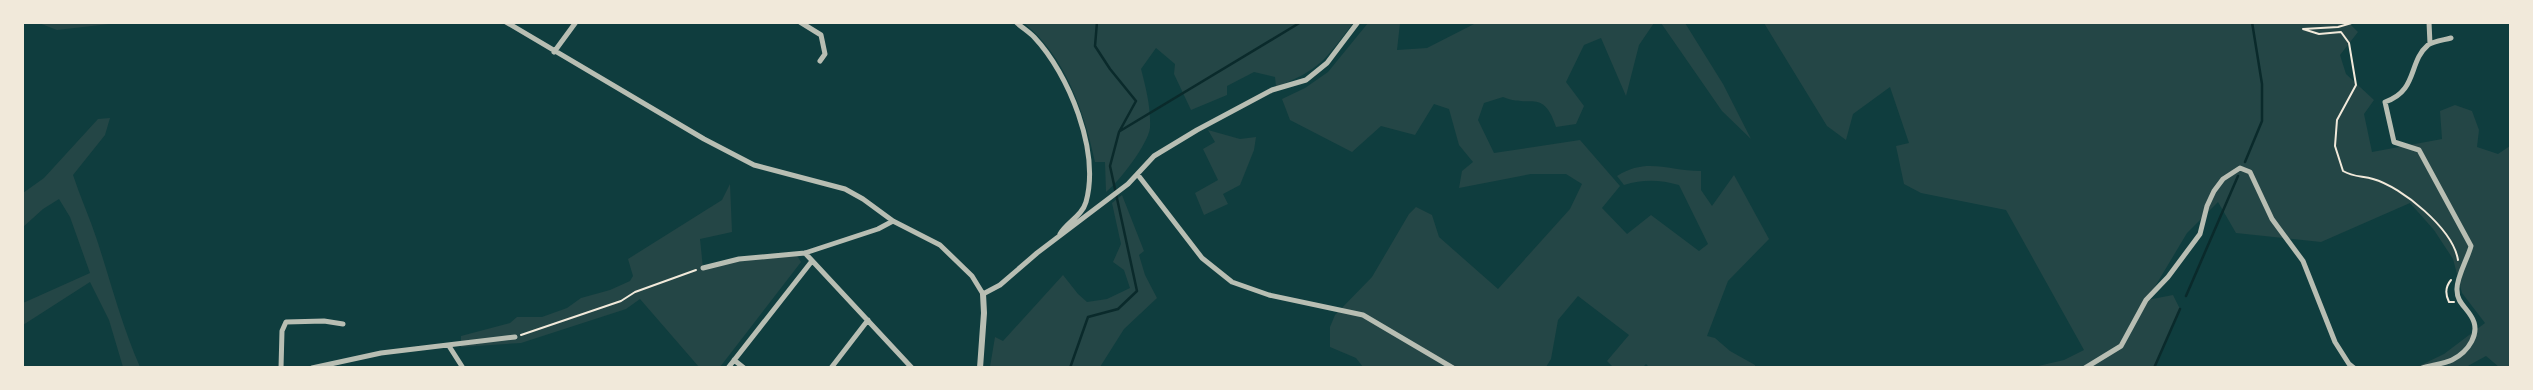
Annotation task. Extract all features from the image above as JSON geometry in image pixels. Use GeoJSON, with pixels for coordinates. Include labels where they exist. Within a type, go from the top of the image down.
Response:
{"type":"FeatureCollection","features":[{"type":"Feature","properties":{"kind":"street"},"geometry":{"type":"LineString","coordinates":[[506,22],[704,140],[754,165],[845,189],[863,199],[893,221],[940,245],[972,276],[983,294],[984,313],[980,368]]}},
{"type":"Feature","properties":{"kind":"street"},"geometry":{"type":"LineString","coordinates":[[554,52],[576,22]]}},
{"type":"Feature","properties":{"kind":"street"},"geometry":{"type":"LineString","coordinates":[[800,22],[821,35],[825,54],[820,61]]}},
{"type":"Feature","properties":{"kind":"street"},"geometry":{"type":"LineString","coordinates":[[1016,22],[1034,36],[1054,64],[1071,97],[1082,126],[1087,148],[1090,165],[1086,202],[1079,214],[1066,225],[1059,237]]}},
{"type":"Feature","properties":{"kind":"street"},"geometry":{"type":"LineString","coordinates":[[983,294],[1000,285],[1037,253],[1121,190],[1138,176],[1150,159],[1197,130],[1272,90],[1306,80],[1328,63],[1358,22]]}},
{"type":"Feature","properties":{"kind":"street"},"geometry":{"type":"LineString","coordinates":[[2429,22],[2430,44]]}},
{"type":"Feature","properties":{"kind":"street"},"geometry":{"type":"LineString","coordinates":[[2422,368],[2452,360],[2466,349],[2475,335],[2476,326],[2471,316],[2459,302],[2456,288],[2471,246],[2465,231],[2419,150],[2394,142],[2385,102],[2403,93],[2424,49],[2430,44],[2450,38]]}},
{"type":"Feature","properties":{"kind":"street"},"geometry":{"type":"LineString","coordinates":[[2085,368],[2121,346],[2146,300],[2168,277],[2200,234],[2206,206],[2214,191],[2223,179],[2240,168],[2250,172],[2272,219],[2303,261],[2335,342],[2348,364],[2354,368]]}},
{"type":"Feature","properties":{"kind":"street"},"geometry":{"type":"LineString","coordinates":[[1138,176],[1171,222],[1202,258],[1232,282],[1269,295],[1363,315],[1452,368]]}},
{"type":"Feature","properties":{"kind":"street"},"geometry":{"type":"LineString","coordinates":[[703,268],[739,259],[805,253],[878,229],[893,221]]}},
{"type":"Feature","properties":{"kind":"street"},"geometry":{"type":"LineString","coordinates":[[805,253],[912,368]]}},
{"type":"Feature","properties":{"kind":"street"},"geometry":{"type":"LineString","coordinates":[[728,368],[812,261]]}},
{"type":"Feature","properties":{"kind":"street"},"geometry":{"type":"LineString","coordinates":[[831,368],[868,320]]}},
{"type":"Feature","properties":{"kind":"street"},"geometry":{"type":"LineString","coordinates":[[280,368],[282,331],[286,322],[324,321],[343,324]]}},
{"type":"Feature","properties":{"kind":"street"},"geometry":{"type":"LineString","coordinates":[[312,368],[381,353],[515,337]]}},
{"type":"Feature","properties":{"kind":"street"},"geometry":{"type":"LineString","coordinates":[[449,346],[463,368]]}},
{"type":"Feature","properties":{"kind":"street"},"geometry":{"type":"LineString","coordinates":[[734,360],[744,368]]}},
{"type":"Feature","properties":{"kind":"path"},"geometry":{"type":"LineString","coordinates":[[2355,22],[2338,28],[2303,29],[2319,34],[2341,32],[2349,44],[2356,85],[2337,120],[2335,146],[2343,171],[2351,176],[2373,179],[2405,193],[2442,230],[2452,243],[2456,250],[2457,265]]}},
{"type":"Feature","properties":{"kind":"path"},"geometry":{"type":"LineString","coordinates":[[515,337],[622,301],[635,292],[685,272],[703,268]]}},
{"type":"Feature","properties":{"kind":"path"},"geometry":{"type":"LineString","coordinates":[[2453,275],[2447,285],[2446,297],[2449,302],[2459,302]]}},
{"type":"Feature","properties":{"kind":"shaded area"},"geometry":{"type":"Polygon","coordinates":[[[39,22],[118,23],[57,30],[39,22]]]}},
{"type":"Feature","properties":{"kind":"shaded area"},"geometry":{"type":"Polygon","coordinates":[[[1024,23],[1353,23],[1328,55],[1313,69],[1303,75],[1276,87],[1275,77],[1254,72],[1227,86],[1227,95],[1191,110],[1174,74],[1175,64],[1156,48],[1141,69],[1150,113],[1148,135],[1132,162],[1106,192],[1105,162],[1095,162],[1079,104],[1071,86],[1051,51],[1024,23]]]}},
{"type":"Feature","properties":{"kind":"shaded area"},"geometry":{"type":"Polygon","coordinates":[[[1368,23],[1400,23],[1397,50],[1427,48],[1476,23],[1654,23],[1639,45],[1626,96],[1601,38],[1584,45],[1566,82],[1584,106],[1576,124],[1556,127],[1546,107],[1541,103],[1512,100],[1503,97],[1484,103],[1478,120],[1494,153],[1580,140],[1620,186],[1602,208],[1627,234],[1651,215],[1699,251],[1708,244],[1679,185],[1652,181],[1624,185],[1617,176],[1628,170],[1648,166],[1701,171],[1701,190],[1712,206],[1734,175],[1769,239],[1728,281],[1707,336],[1715,338],[1730,351],[1755,365],[1755,367],[1650,368],[1646,364],[1643,367],[1613,367],[1607,361],[1629,335],[1578,296],[1558,320],[1551,359],[1546,367],[1363,367],[1356,358],[1330,347],[1330,327],[1335,315],[1372,277],[1409,214],[1416,207],[1432,215],[1439,237],[1498,289],[1570,209],[1582,184],[1566,174],[1531,174],[1459,188],[1462,171],[1473,162],[1459,145],[1449,109],[1434,104],[1415,135],[1381,126],[1352,152],[1290,120],[1282,99],[1305,88],[1328,72],[1368,23]]]}},
{"type":"Feature","properties":{"kind":"shaded area"},"geometry":{"type":"Polygon","coordinates":[[[1661,23],[1685,23],[1723,84],[1751,139],[1722,111],[1661,23]]]}},
{"type":"Feature","properties":{"kind":"shaded area"},"geometry":{"type":"Polygon","coordinates":[[[1764,23],[2349,23],[2358,32],[2340,55],[2346,74],[2374,100],[2364,114],[2372,152],[2442,139],[2440,111],[2455,105],[2472,111],[2479,130],[2477,147],[2498,154],[2510,146],[2510,367],[2499,367],[2486,356],[2466,367],[2417,367],[2444,354],[2485,323],[2462,293],[2453,259],[2434,230],[2410,203],[2321,242],[2236,233],[2218,202],[2187,233],[2147,300],[2173,295],[2180,309],[2154,367],[2034,367],[2064,360],[2084,350],[2006,210],[1921,193],[1904,184],[1896,146],[1909,143],[1890,87],[1853,114],[1846,140],[1827,126],[1764,23]]]}},
{"type":"Feature","properties":{"kind":"shaded area"},"geometry":{"type":"Polygon","coordinates":[[[110,118],[105,135],[73,175],[140,367],[123,367],[109,320],[90,282],[23,325],[23,303],[90,273],[70,217],[59,199],[43,209],[23,227],[23,193],[44,178],[98,119],[110,118]]]}},
{"type":"Feature","properties":{"kind":"shaded area"},"geometry":{"type":"Polygon","coordinates":[[[1208,130],[1240,139],[1256,137],[1254,150],[1240,185],[1223,194],[1228,204],[1204,215],[1195,193],[1218,180],[1203,149],[1215,142],[1208,130]]]}},
{"type":"Feature","properties":{"kind":"shaded area"},"geometry":{"type":"Polygon","coordinates":[[[730,184],[732,232],[700,239],[703,268],[739,259],[796,254],[801,262],[720,367],[699,367],[640,299],[626,309],[521,343],[461,347],[461,336],[510,323],[517,317],[542,317],[567,308],[581,298],[610,290],[630,281],[633,276],[628,259],[722,200],[730,184]]]}},
{"type":"Feature","properties":{"kind":"shaded area"},"geometry":{"type":"Polygon","coordinates":[[[1122,195],[1144,251],[1139,255],[1145,275],[1157,298],[1124,329],[1100,367],[990,367],[995,337],[1003,341],[1063,275],[1087,302],[1107,299],[1130,288],[1124,270],[1113,262],[1121,244],[1112,203],[1122,195]]]}},
{"type":"Feature","properties":{"kind":"waterway"},"geometry":{"type":"LineString","coordinates":[[1070,368],[1088,317],[1118,309],[1137,291],[1110,166],[1119,132],[1136,101],[1110,69],[1095,46],[1097,22]]}},
{"type":"Feature","properties":{"kind":"waterway"},"geometry":{"type":"LineString","coordinates":[[1120,131],[1301,22]]}},
{"type":"Feature","properties":{"kind":"waterway"},"geometry":{"type":"LineString","coordinates":[[2245,162],[2262,121],[2262,84],[2252,22]]}},
{"type":"Feature","properties":{"kind":"waterway"},"geometry":{"type":"LineString","coordinates":[[2186,296],[2238,176]]}},
{"type":"Feature","properties":{"kind":"waterway"},"geometry":{"type":"LineString","coordinates":[[2154,368],[2180,309]]}}]}
